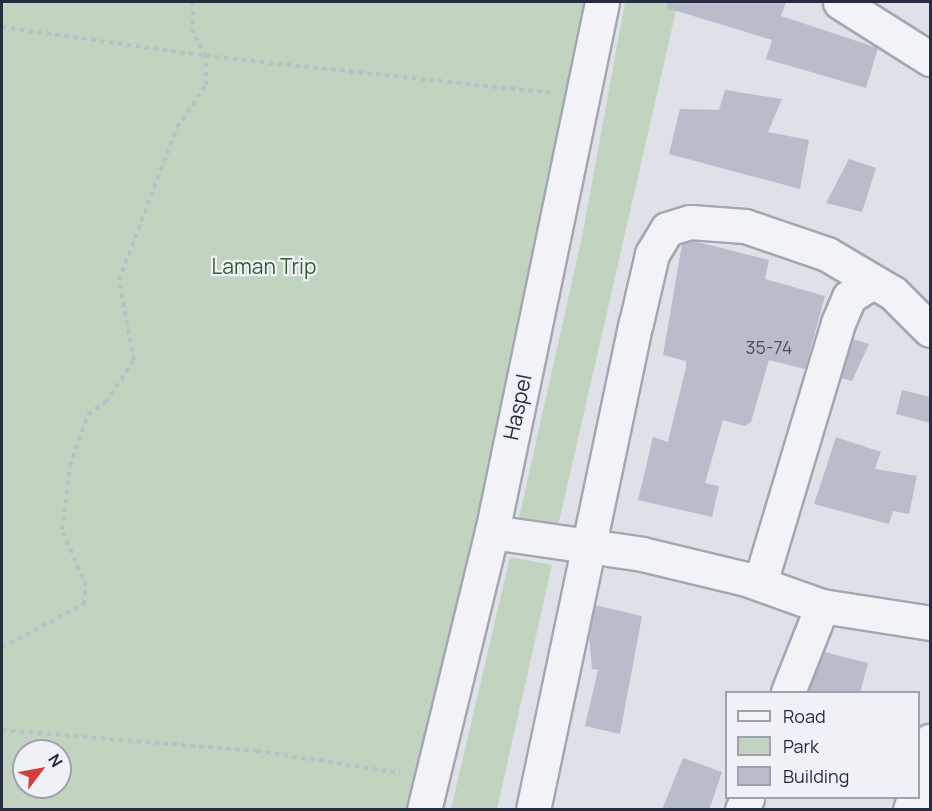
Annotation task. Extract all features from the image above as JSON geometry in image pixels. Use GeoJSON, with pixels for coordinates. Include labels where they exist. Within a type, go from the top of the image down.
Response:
{"type":"FeatureCollection","features":[{"type":"Feature","properties":{"kind":"street","name":"Haspel"},"geometry":{"type":"LineString","coordinates":[[424,810],[492,532],[602,2]]}},
{"type":"Feature","properties":{"kind":"street"},"geometry":{"type":"LineString","coordinates":[[840,2],[881,16],[930,59]]}},
{"type":"Feature","properties":{"kind":"street"},"geometry":{"type":"LineString","coordinates":[[532,810],[652,254],[667,229],[690,222],[745,226],[826,254],[872,282],[930,330]]}},
{"type":"Feature","properties":{"kind":"street"},"geometry":{"type":"LineString","coordinates":[[760,583],[837,323],[849,297],[872,282]]}},
{"type":"Feature","properties":{"kind":"street"},"geometry":{"type":"LineString","coordinates":[[492,532],[588,547],[760,583],[822,606],[930,623]]}},
{"type":"Feature","properties":{"kind":"street"},"geometry":{"type":"LineString","coordinates":[[789,691],[822,606]]}},
{"type":"Feature","properties":{"kind":"street"},"geometry":{"type":"LineString","coordinates":[[920,775],[930,741]]}},
{"type":"Feature","properties":{"kind":"path"},"geometry":{"type":"LineString","coordinates":[[2,647],[84,604],[86,586],[62,530],[69,466],[88,414],[106,402],[134,360],[119,280],[177,127],[206,85],[206,56],[194,33],[193,2]]}},
{"type":"Feature","properties":{"kind":"path"},"geometry":{"type":"LineString","coordinates":[[2,27],[206,56],[375,71],[581,99]]}},
{"type":"Feature","properties":{"kind":"path"},"geometry":{"type":"LineString","coordinates":[[2,730],[257,751],[431,778]]}},
{"type":"Feature","properties":{"kind":"green space","name":"Laman Trip"},"geometry":{"type":"Polygon","coordinates":[[[2,2],[592,2],[415,809],[2,810],[2,2]]]}},
{"type":"Feature","properties":{"kind":"green space"},"geometry":{"type":"Polygon","coordinates":[[[625,2],[678,2],[556,535],[517,527],[583,232],[625,2]]]}},
{"type":"Feature","properties":{"kind":"green space"},"geometry":{"type":"Polygon","coordinates":[[[510,557],[552,565],[497,809],[451,809],[510,557]]]}},
{"type":"Feature","properties":{"kind":"building"},"geometry":{"type":"Polygon","coordinates":[[[668,2],[786,2],[781,16],[878,48],[866,88],[766,59],[772,40],[667,8],[668,2]]]}},
{"type":"Feature","properties":{"kind":"building"},"geometry":{"type":"Polygon","coordinates":[[[725,90],[782,99],[768,132],[809,140],[800,189],[669,154],[680,109],[719,110],[725,90]]]}},
{"type":"Feature","properties":{"kind":"building"},"geometry":{"type":"Polygon","coordinates":[[[849,159],[876,168],[862,212],[826,203],[849,159]]]}},
{"type":"Feature","properties":{"kind":"building"},"geometry":{"type":"Polygon","coordinates":[[[694,241],[769,260],[765,279],[825,296],[805,369],[769,360],[751,422],[745,426],[723,420],[705,483],[719,486],[712,517],[638,500],[653,437],[668,442],[686,367],[686,361],[663,355],[682,244],[694,241]]]}},
{"type":"Feature","properties":{"kind":"building"},"geometry":{"type":"Polygon","coordinates":[[[853,339],[869,344],[852,381],[841,378],[853,339]]]}},
{"type":"Feature","properties":{"kind":"building"},"geometry":{"type":"Polygon","coordinates":[[[902,390],[930,397],[930,423],[896,414],[902,390]]]}},
{"type":"Feature","properties":{"kind":"building"},"geometry":{"type":"Polygon","coordinates":[[[836,437],[881,452],[875,469],[917,476],[909,514],[893,511],[889,524],[814,504],[836,437]]]}},
{"type":"Feature","properties":{"kind":"building"},"geometry":{"type":"Polygon","coordinates":[[[595,605],[642,616],[620,734],[585,726],[598,670],[592,669],[589,634],[595,605]]]}},
{"type":"Feature","properties":{"kind":"building"},"geometry":{"type":"Polygon","coordinates":[[[824,652],[868,663],[861,691],[809,691],[824,652]]]}},
{"type":"Feature","properties":{"kind":"building"},"geometry":{"type":"Polygon","coordinates":[[[683,758],[722,772],[709,810],[662,810],[683,758]]]}}]}
